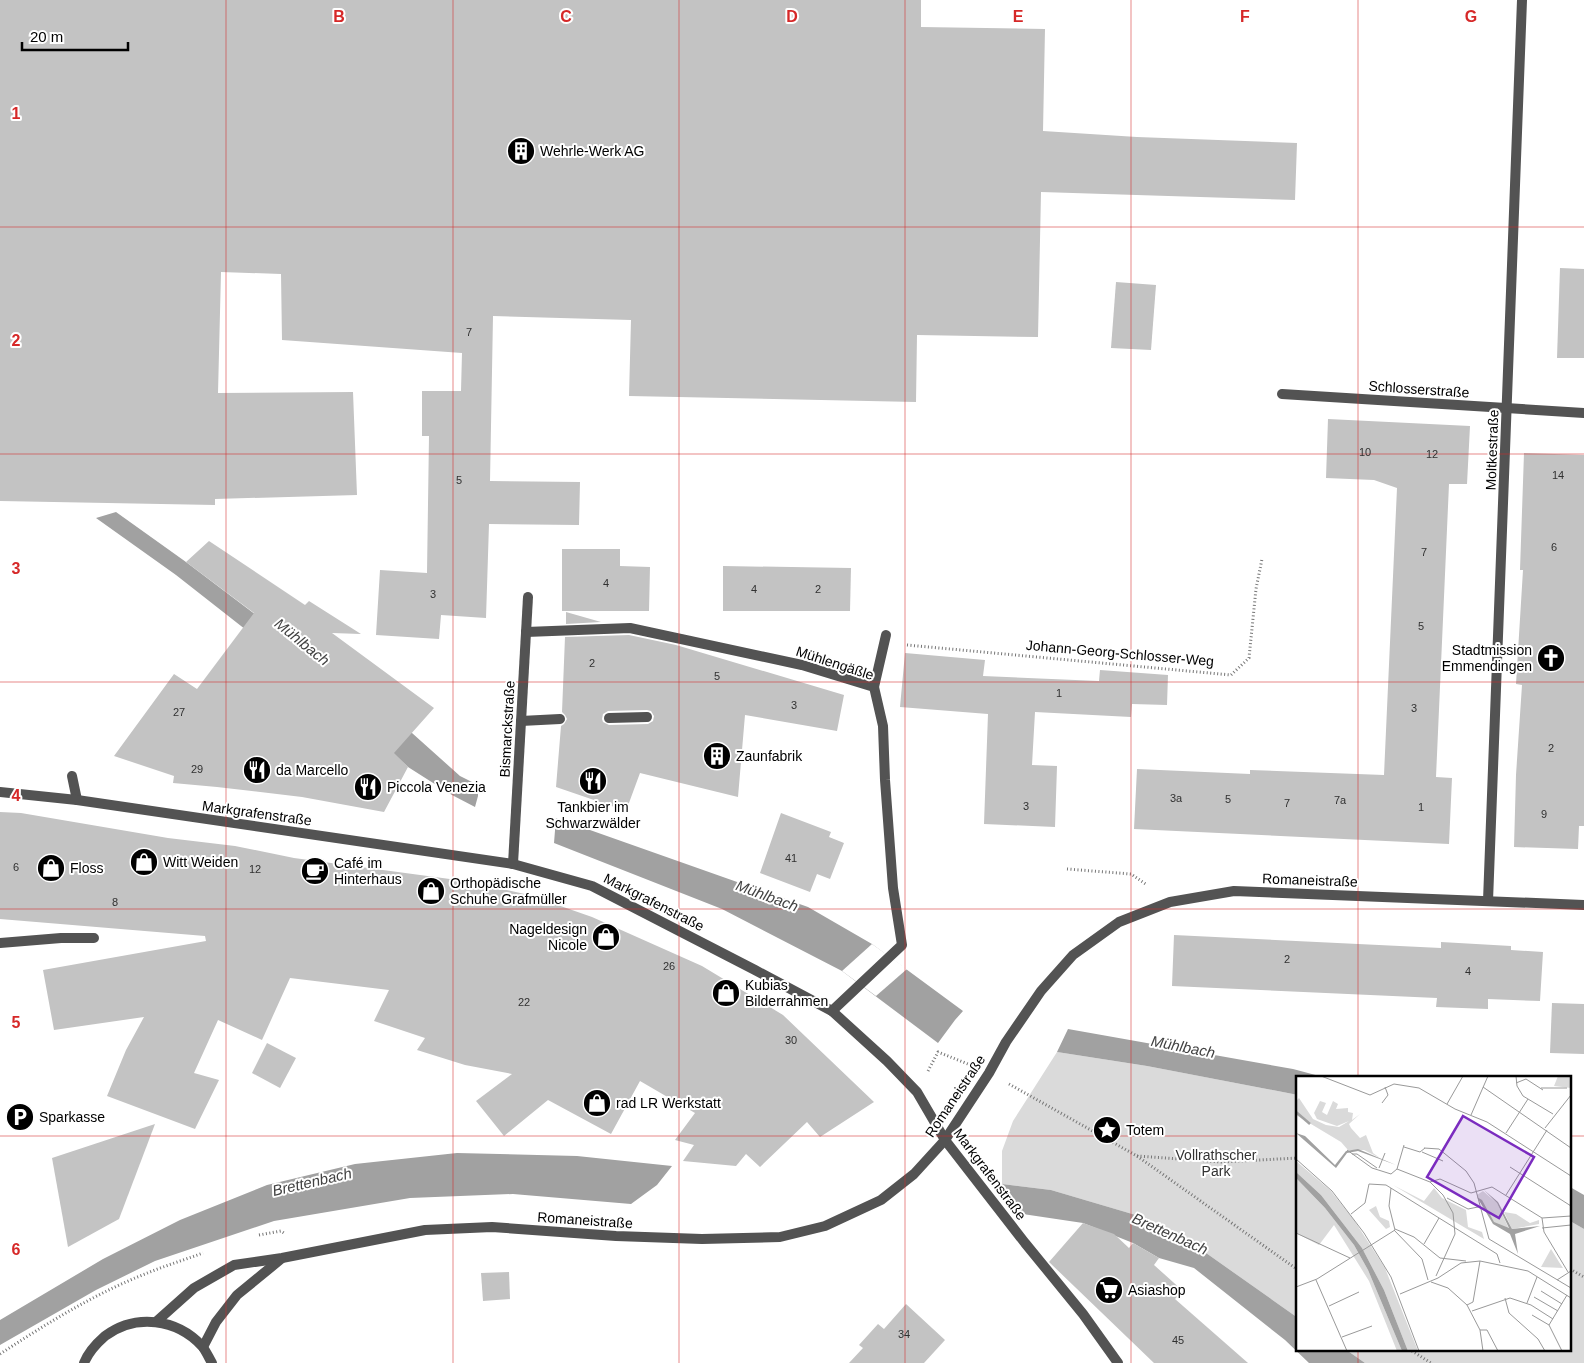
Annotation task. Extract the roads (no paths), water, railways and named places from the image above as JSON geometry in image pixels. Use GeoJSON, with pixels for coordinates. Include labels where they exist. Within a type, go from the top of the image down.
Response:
{"type":"FeatureCollection","features":[{"type":"Feature","properties":{"kind":"street","name":"Moltkestraße"},"geometry":{"type":"LineString","coordinates":[[1488,901],[1522,0]]}},
{"type":"Feature","properties":{"kind":"street","name":"Schlosserstraße"},"geometry":{"type":"LineString","coordinates":[[1282,394],[1584,413]]}},
{"type":"Feature","properties":{"kind":"street","name":"Bismarckstraße"},"geometry":{"type":"LineString","coordinates":[[514,864],[514,831],[528,597]]}},
{"type":"Feature","properties":{"kind":"street","name":"Mühlengäßle"},"geometry":{"type":"LineString","coordinates":[[526,632],[630,628],[802,665],[874,688],[883,726],[893,888],[902,945],[832,1011]]}},
{"type":"Feature","properties":{"kind":"street"},"geometry":{"type":"LineString","coordinates":[[874,688],[885,639]]}},
{"type":"Feature","properties":{"kind":"street"},"geometry":{"type":"LineString","coordinates":[[609,718],[648,716]]}},
{"type":"Feature","properties":{"kind":"street"},"geometry":{"type":"LineString","coordinates":[[521,721],[560,720]]}},
{"type":"Feature","properties":{"kind":"street"},"geometry":{"type":"LineString","coordinates":[[72,776],[77,800]]}},
{"type":"Feature","properties":{"kind":"street","name":"Markgrafenstraße"},"geometry":{"type":"LineString","coordinates":[[0,792],[77,800],[514,864],[592,886],[832,1011],[887,1061],[917,1092],[945,1140],[1083,1314],[1118,1363]]}},
{"type":"Feature","properties":{"kind":"street","name":"Romaneistraße"},"geometry":{"type":"LineString","coordinates":[[157,1321],[194,1288],[234,1265],[282,1258],[425,1230],[492,1228],[702,1240],[780,1237],[825,1226],[881,1200],[914,1174],[945,1140],[989,1073],[1006,1042],[1041,991],[1073,955],[1119,922],[1170,902],[1234,891],[1584,905]]}},
{"type":"Feature","properties":{"kind":"street"},"geometry":{"type":"LineString","coordinates":[[0,943],[61,938],[94,938]]}},
{"type":"Feature","properties":{"kind":"street","name":"Romaneistraße"},"geometry":{"type":"LineString","coordinates":[[204,1347],[216,1322],[237,1295],[282,1258]]}},
{"type":"Feature","properties":{"kind":"street"},"geometry":{"type":"LineString","coordinates":[[84,1363],[98,1342],[115,1328],[136,1322],[157,1321],[183,1330],[204,1347],[212,1363]]}},
{"type":"Feature","properties":{"kind":"water"},"geometry":{"type":"Polygon","coordinates":[[[116,512],[186,562],[412,733],[460,776],[478,785],[475,807],[408,767],[354,716],[282,658],[176,575],[96,518],[116,512]]]}},
{"type":"Feature","properties":{"kind":"water","name":"Mühlbach"},"geometry":{"type":"Polygon","coordinates":[[[556,818],[808,907],[872,944],[963,1011],[938,1043],[842,971],[722,909],[554,843],[556,818]]]}},
{"type":"Feature","properties":{"kind":"water"},"geometry":{"type":"Polygon","coordinates":[[[1068,1029],[1293,1069],[1319,1076],[1296,1076],[1296,1095],[1147,1066],[1057,1052],[1068,1029]]]}},
{"type":"Feature","properties":{"kind":"water","name":"Brettenbach"},"geometry":{"type":"Polygon","coordinates":[[[457,1153],[577,1156],[672,1166],[657,1185],[631,1204],[513,1194],[410,1198],[274,1221],[155,1261],[96,1290],[0,1345],[0,1320],[103,1259],[180,1220],[267,1185],[355,1164],[457,1153]]]}},
{"type":"Feature","properties":{"kind":"water","name":"Brettenbach"},"geometry":{"type":"Polygon","coordinates":[[[1002,1184],[1051,1190],[1139,1216],[1199,1248],[1296,1317],[1296,1350],[1346,1350],[1365,1363],[1309,1363],[1285,1340],[1194,1268],[1159,1258],[1133,1243],[1083,1223],[1010,1212],[1011,1203],[1002,1184]]]}},
{"type":"Feature","properties":{"kind":"water"},"geometry":{"type":"Polygon","coordinates":[[[1572,1188],[1584,1195],[1584,1229],[1572,1222],[1572,1188]]]}},
{"type":"Feature","properties":{"kind":"place","name":"Wehrle-Werk AG"},"geometry":{"type":"Point","coordinates":[521,151]}},
{"type":"Feature","properties":{"kind":"place","name":"Stadtmission Emmendingen"},"geometry":{"type":"Point","coordinates":[1551,658]}},
{"type":"Feature","properties":{"kind":"place","name":"Zaunfabrik"},"geometry":{"type":"Point","coordinates":[717,756]}},
{"type":"Feature","properties":{"kind":"place","name":"da Marcello"},"geometry":{"type":"Point","coordinates":[257,770]}},
{"type":"Feature","properties":{"kind":"place","name":"Tankbier im Schwarzwälder"},"geometry":{"type":"Point","coordinates":[593,781]}},
{"type":"Feature","properties":{"kind":"place","name":"Piccola Venezia"},"geometry":{"type":"Point","coordinates":[368,787]}},
{"type":"Feature","properties":{"kind":"place","name":"Witt Weiden"},"geometry":{"type":"Point","coordinates":[144,862]}},
{"type":"Feature","properties":{"kind":"place","name":"Floss"},"geometry":{"type":"Point","coordinates":[51,868]}},
{"type":"Feature","properties":{"kind":"place","name":"Café im Hinterhaus"},"geometry":{"type":"Point","coordinates":[315,871]}},
{"type":"Feature","properties":{"kind":"place","name":"Orthopädische Schuhe Grafmüller"},"geometry":{"type":"Point","coordinates":[431,891]}},
{"type":"Feature","properties":{"kind":"place","name":"Nageldesign Nicole"},"geometry":{"type":"Point","coordinates":[606,937]}},
{"type":"Feature","properties":{"kind":"place","name":"Kubias Bilderrahmen"},"geometry":{"type":"Point","coordinates":[726,993]}},
{"type":"Feature","properties":{"kind":"place","name":"rad LR Werkstatt"},"geometry":{"type":"Point","coordinates":[597,1103]}},
{"type":"Feature","properties":{"kind":"place","name":"Sparkasse"},"geometry":{"type":"Point","coordinates":[20,1117]}},
{"type":"Feature","properties":{"kind":"place","name":"Totem"},"geometry":{"type":"Point","coordinates":[1107,1130]}},
{"type":"Feature","properties":{"kind":"place","name":"Asiashop"},"geometry":{"type":"Point","coordinates":[1109,1290]}},
{"type":"Feature","properties":{"kind":"park label","name":"Vollrathscher Park"},"geometry":{"type":"Point","coordinates":[1216,1164]}}]}
